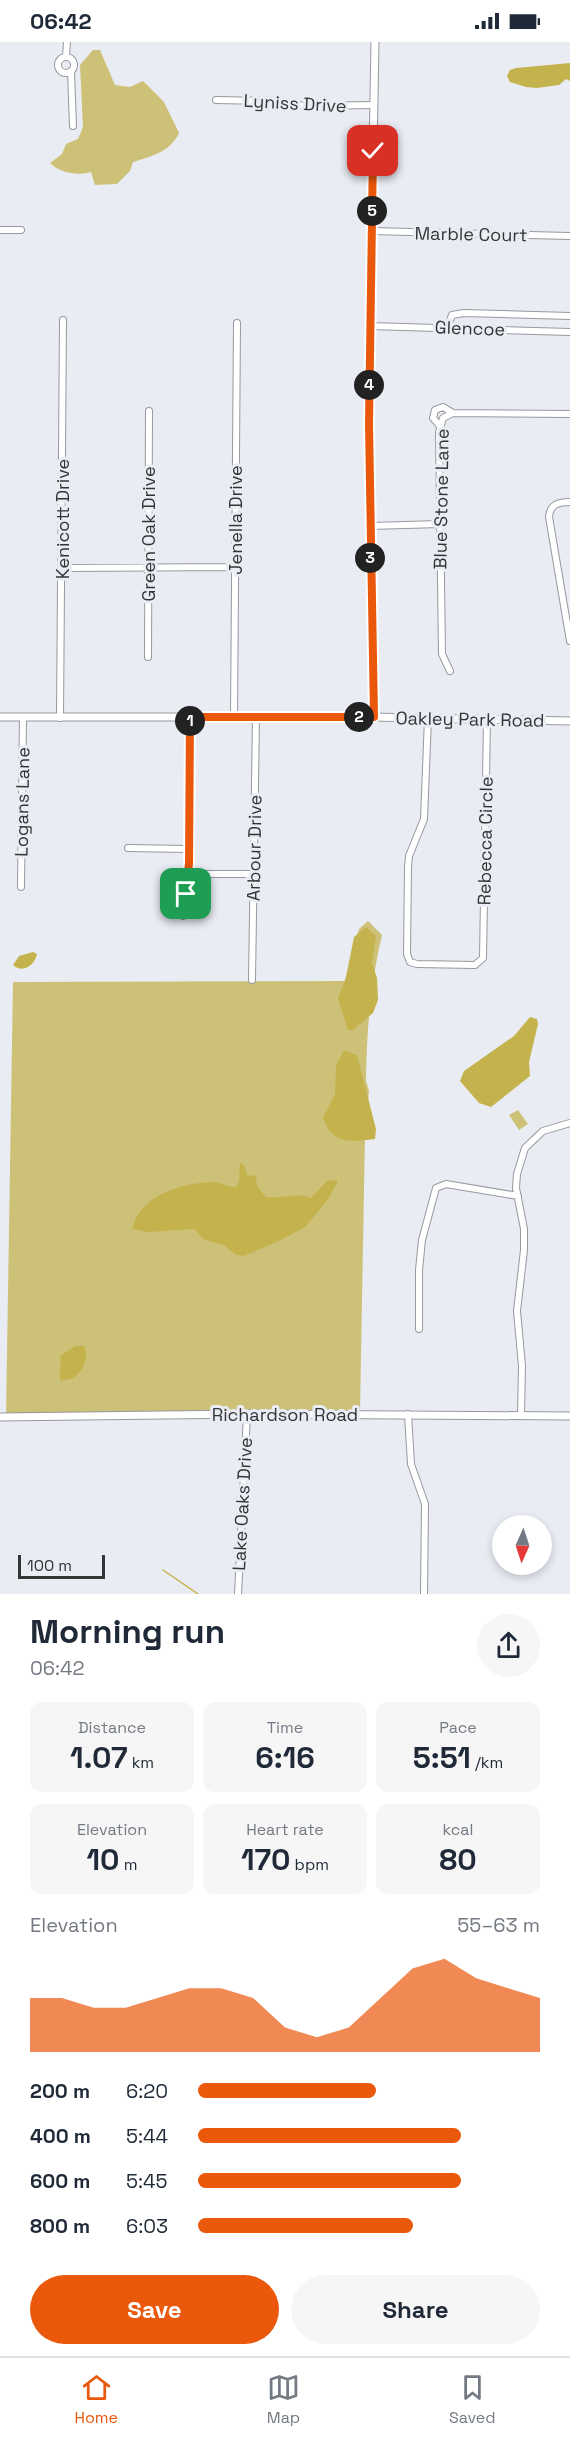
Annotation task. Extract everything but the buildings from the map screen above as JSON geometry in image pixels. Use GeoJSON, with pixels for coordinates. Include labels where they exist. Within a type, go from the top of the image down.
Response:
{"type":"FeatureCollection","features":[{"type":"Feature","properties":{"kind":"street"},"geometry":{"type":"LineString","coordinates":[[66,56],[67,42]]}},
{"type":"Feature","properties":{"kind":"street"},"geometry":{"type":"LineString","coordinates":[[374,717],[370,525],[370,326],[375,42]]}},
{"type":"Feature","properties":{"kind":"street"},"geometry":{"type":"LineString","coordinates":[[66,56],[74,62],[71,71],[73,126]]}},
{"type":"Feature","properties":{"kind":"street"},"geometry":{"type":"LineString","coordinates":[[66,56],[60,60],[58,67],[64,72],[71,71]]}},
{"type":"Feature","properties":{"kind":"street","name":"Lyniss Drive"},"geometry":{"type":"LineString","coordinates":[[216,100],[278,100],[304,106],[374,105]]}},
{"type":"Feature","properties":{"kind":"street"},"geometry":{"type":"LineString","coordinates":[[0,230],[21,230]]}},
{"type":"Feature","properties":{"kind":"street","name":"Marble Court"},"geometry":{"type":"LineString","coordinates":[[371,231],[570,236]]}},
{"type":"Feature","properties":{"kind":"street"},"geometry":{"type":"LineString","coordinates":[[447,328],[452,315],[457,313],[570,316]]}},
{"type":"Feature","properties":{"kind":"street","name":"Kenicott Drive"},"geometry":{"type":"LineString","coordinates":[[60,718],[63,320]]}},
{"type":"Feature","properties":{"kind":"street","name":"Jenella Drive"},"geometry":{"type":"LineString","coordinates":[[234,717],[237,323]]}},
{"type":"Feature","properties":{"kind":"street","name":"Glencoe"},"geometry":{"type":"LineString","coordinates":[[370,326],[570,332]]}},
{"type":"Feature","properties":{"kind":"street"},"geometry":{"type":"LineString","coordinates":[[440,426],[434,420],[435,410],[443,407],[453,413]]}},
{"type":"Feature","properties":{"kind":"street","name":"Green Oak Drive"},"geometry":{"type":"LineString","coordinates":[[148,657],[149,411]]}},
{"type":"Feature","properties":{"kind":"street","name":"Blue Stone Lane"},"geometry":{"type":"LineString","coordinates":[[450,671],[442,654],[440,426],[443,418],[453,413],[570,414]]}},
{"type":"Feature","properties":{"kind":"street"},"geometry":{"type":"LineString","coordinates":[[570,502],[553,506],[549,517],[570,641]]}},
{"type":"Feature","properties":{"kind":"street"},"geometry":{"type":"LineString","coordinates":[[370,525],[440,524]]}},
{"type":"Feature","properties":{"kind":"street"},"geometry":{"type":"LineString","coordinates":[[62,568],[235,567]]}},
{"type":"Feature","properties":{"kind":"street","name":"Oakley Park Road"},"geometry":{"type":"LineString","coordinates":[[0,717],[374,717],[570,721]]}},
{"type":"Feature","properties":{"kind":"street","name":"Logans Lane"},"geometry":{"type":"LineString","coordinates":[[21,887],[23,717]]}},
{"type":"Feature","properties":{"kind":"street"},"geometry":{"type":"LineString","coordinates":[[183,916],[188,849],[190,717]]}},
{"type":"Feature","properties":{"kind":"street","name":"Arbour Drive"},"geometry":{"type":"LineString","coordinates":[[252,980],[256,717]]}},
{"type":"Feature","properties":{"kind":"street","name":"Rebecca Circle"},"geometry":{"type":"LineString","coordinates":[[428,718],[424,819],[409,856],[408,867],[407,958],[410,962],[417,964],[476,965],[481,962],[483,954],[487,719]]}},
{"type":"Feature","properties":{"kind":"street"},"geometry":{"type":"LineString","coordinates":[[128,848],[188,849]]}},
{"type":"Feature","properties":{"kind":"street"},"geometry":{"type":"LineString","coordinates":[[200,874],[253,874]]}},
{"type":"Feature","properties":{"kind":"street"},"geometry":{"type":"LineString","coordinates":[[521,1416],[522,1366],[517,1311],[524,1250],[523,1220],[516,1188],[517,1174],[525,1148],[543,1131],[570,1123]]}},
{"type":"Feature","properties":{"kind":"street"},"geometry":{"type":"LineString","coordinates":[[419,1329],[421,1250],[432,1196],[436,1188],[446,1184],[518,1196]]}},
{"type":"Feature","properties":{"kind":"street","name":"Richardson Road"},"geometry":{"type":"LineString","coordinates":[[0,1417],[247,1414],[570,1416]]}},
{"type":"Feature","properties":{"kind":"street","name":"Lake Oaks Drive"},"geometry":{"type":"LineString","coordinates":[[238,1594],[247,1414]]}},
{"type":"Feature","properties":{"kind":"street"},"geometry":{"type":"LineString","coordinates":[[408,1414],[411,1467],[425,1504],[424,1594]]}},
{"type":"Feature","properties":{"kind":"shaded area"},"geometry":{"type":"Polygon","coordinates":[[[93,50],[100,50],[115,85],[130,87],[143,81],[164,102],[179,133],[166,149],[133,162],[130,171],[117,184],[95,185],[91,172],[69,173],[50,163],[62,154],[66,144],[78,139],[83,127],[80,65],[93,50]]]}},
{"type":"Feature","properties":{"kind":"shaded area"},"geometry":{"type":"Polygon","coordinates":[[[570,63],[570,81],[566,79],[559,85],[526,87],[510,82],[507,76],[510,70],[516,68],[570,63]]]}},
{"type":"Feature","properties":{"kind":"shaded area"},"geometry":{"type":"Polygon","coordinates":[[[368,921],[382,935],[372,990],[367,1043],[366,1081],[369,1091],[365,1134],[360,1412],[6,1416],[13,982],[345,981],[359,929],[368,921]]]}},
{"type":"Feature","properties":{"kind":"shaded area"},"geometry":{"type":"Polygon","coordinates":[[[366,927],[376,936],[372,963],[377,978],[378,1000],[373,1013],[353,1030],[348,1030],[338,999],[346,977],[354,937],[366,927]]]}},
{"type":"Feature","properties":{"kind":"shaded area"},"geometry":{"type":"Polygon","coordinates":[[[33,952],[37,954],[36,958],[28,967],[21,969],[13,965],[19,956],[33,952]]]}},
{"type":"Feature","properties":{"kind":"shaded area"},"geometry":{"type":"Polygon","coordinates":[[[530,1017],[537,1019],[538,1024],[529,1062],[530,1076],[491,1107],[479,1103],[460,1081],[464,1071],[514,1036],[530,1017]]]}},
{"type":"Feature","properties":{"kind":"shaded area"},"geometry":{"type":"Polygon","coordinates":[[[344,1050],[357,1055],[376,1129],[375,1139],[343,1140],[332,1133],[323,1118],[335,1094],[336,1066],[344,1050]]]}},
{"type":"Feature","properties":{"kind":"shaded area"},"geometry":{"type":"Polygon","coordinates":[[[518,1110],[528,1124],[519,1130],[509,1115],[518,1110]]]}},
{"type":"Feature","properties":{"kind":"shaded area"},"geometry":{"type":"Polygon","coordinates":[[[240,1163],[244,1165],[247,1175],[256,1176],[257,1186],[266,1197],[305,1196],[311,1198],[327,1181],[337,1180],[337,1183],[326,1202],[305,1227],[244,1256],[236,1255],[224,1245],[203,1239],[195,1229],[148,1232],[132,1229],[144,1207],[153,1199],[176,1188],[216,1182],[236,1187],[239,1181],[240,1163]]]}},
{"type":"Feature","properties":{"kind":"shaded area"},"geometry":{"type":"Polygon","coordinates":[[[75,1346],[84,1346],[85,1364],[74,1378],[60,1381],[60,1356],[75,1346]]]}},
{"type":"Feature","properties":{"kind":"waterway"},"geometry":{"type":"LineString","coordinates":[[163,1570],[198,1594]]}},
{"type":"Feature","properties":{"kind":"route"},"geometry":{"type":"LineString","coordinates":[[186,894],[189,863],[190,717],[374,717],[369,424],[373,151]]}}]}
